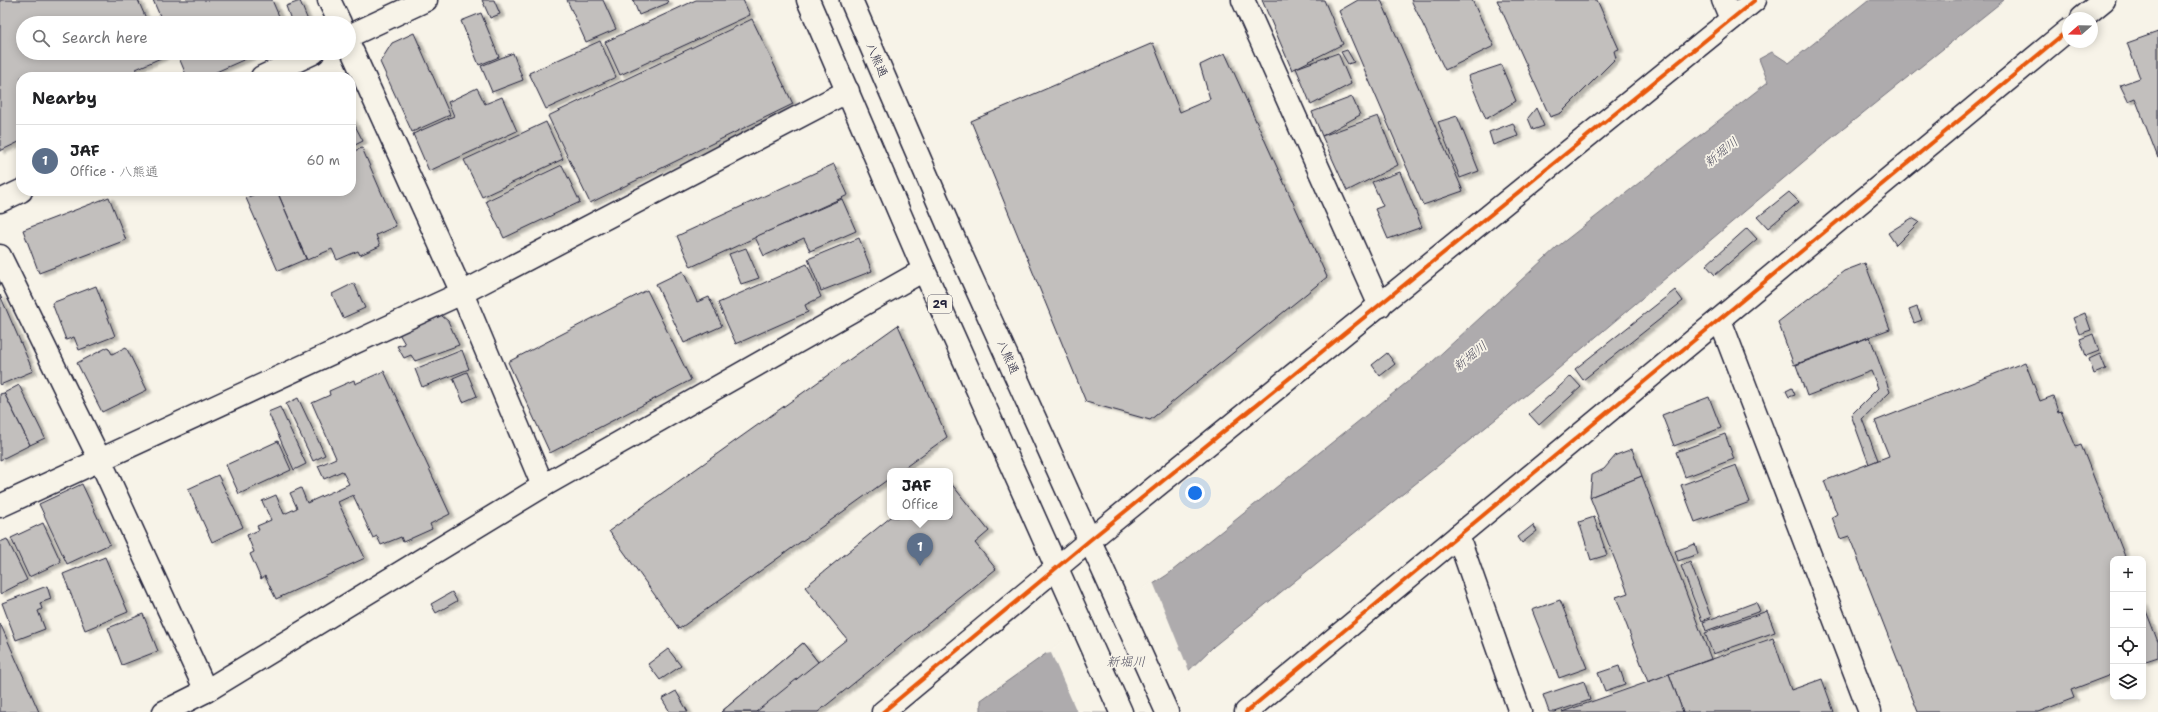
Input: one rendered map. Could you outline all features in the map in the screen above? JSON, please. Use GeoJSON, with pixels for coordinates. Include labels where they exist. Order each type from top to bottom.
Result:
{"type":"FeatureCollection","features":[{"type":"Feature","properties":{"kind":"street"},"geometry":{"type":"LineString","coordinates":[[329,0],[337,16]]}},
{"type":"Feature","properties":{"kind":"street"},"geometry":{"type":"LineString","coordinates":[[356,33],[426,0]]}},
{"type":"Feature","properties":{"kind":"street","name":"29"},"geometry":{"type":"LineString","coordinates":[[808,0],[924,270],[1058,567],[1121,712]]}},
{"type":"Feature","properties":{"kind":"street","name":"八熊通"},"geometry":{"type":"LineString","coordinates":[[851,0],[959,250],[1109,580],[1167,712]]}},
{"type":"Feature","properties":{"kind":"street"},"geometry":{"type":"LineString","coordinates":[[1243,0],[1380,306]]}},
{"type":"Feature","properties":{"kind":"street"},"geometry":{"type":"LineString","coordinates":[[883,712],[1090,540],[1380,306],[1727,10],[1755,0]]}},
{"type":"Feature","properties":{"kind":"street"},"geometry":{"type":"LineString","coordinates":[[2089,12],[2104,0]]}},
{"type":"Feature","properties":{"kind":"street"},"geometry":{"type":"LineString","coordinates":[[1246,712],[2062,35]]}},
{"type":"Feature","properties":{"kind":"street"},"geometry":{"type":"LineString","coordinates":[[356,59],[462,293],[543,486]]}},
{"type":"Feature","properties":{"kind":"street"},"geometry":{"type":"LineString","coordinates":[[273,72],[298,60]]}},
{"type":"Feature","properties":{"kind":"street"},"geometry":{"type":"LineString","coordinates":[[0,506],[462,293],[848,91]]}},
{"type":"Feature","properties":{"kind":"street"},"geometry":{"type":"LineString","coordinates":[[0,201],[16,193]]}},
{"type":"Feature","properties":{"kind":"street"},"geometry":{"type":"LineString","coordinates":[[0,256],[100,460],[206,690]]}},
{"type":"Feature","properties":{"kind":"street"},"geometry":{"type":"LineString","coordinates":[[164,712],[206,690],[543,486],[924,270]]}},
{"type":"Feature","properties":{"kind":"street"},"geometry":{"type":"LineString","coordinates":[[1720,320],[1870,712]]}},
{"type":"Feature","properties":{"kind":"street"},"geometry":{"type":"LineString","coordinates":[[1458,536],[1520,712]]}},
{"type":"Feature","properties":{"kind":"water","name":"新堀川"},"geometry":{"type":"Polygon","coordinates":[[[1868,0],[2004,0],[1828,141],[1558,369],[1214,646],[1146,712],[981,712],[981,700],[1047,653],[1167,575],[1431,363],[1557,247],[1768,82],[1759,59],[1772,52],[1789,63],[1868,0]]]}},
{"type":"Feature","properties":{"kind":"pier"},"geometry":{"type":"Polygon","coordinates":[[[1153,582],[1190,673],[1149,712],[1077,712],[1051,653],[1046,654],[1046,652],[1153,582]]]}},
{"type":"Feature","properties":{"kind":"building"},"geometry":{"type":"Polygon","coordinates":[[[0,0],[138,0],[145,16],[16,16],[16,60],[156,60],[136,69],[137,72],[16,72],[16,143],[0,151],[0,0]]]}},
{"type":"Feature","properties":{"kind":"building"},"geometry":{"type":"Polygon","coordinates":[[[153,0],[272,0],[279,16],[160,16],[153,0]]]}},
{"type":"Feature","properties":{"kind":"building"},"geometry":{"type":"Polygon","coordinates":[[[482,0],[494,0],[500,14],[490,18],[482,0]]]}},
{"type":"Feature","properties":{"kind":"building"},"geometry":{"type":"Polygon","coordinates":[[[567,0],[603,0],[616,29],[586,42],[567,0]]]}},
{"type":"Feature","properties":{"kind":"building"},"geometry":{"type":"Polygon","coordinates":[[[633,0],[667,0],[668,3],[639,15],[633,0]]]}},
{"type":"Feature","properties":{"kind":"building"},"geometry":{"type":"Polygon","coordinates":[[[696,0],[743,0],[750,15],[620,75],[605,42],[696,0]]]}},
{"type":"Feature","properties":{"kind":"building"},"geometry":{"type":"Polygon","coordinates":[[[1262,0],[1324,0],[1343,44],[1292,70],[1262,0]]]}},
{"type":"Feature","properties":{"kind":"building"},"geometry":{"type":"Polygon","coordinates":[[[1358,0],[1381,0],[1463,191],[1423,205],[1339,11],[1358,0]]]}},
{"type":"Feature","properties":{"kind":"building"},"geometry":{"type":"Polygon","coordinates":[[[1411,0],[1472,0],[1494,46],[1445,70],[1411,0]]]}},
{"type":"Feature","properties":{"kind":"building"},"geometry":{"type":"Polygon","coordinates":[[[1497,0],[1597,0],[1619,49],[1614,51],[1616,58],[1561,113],[1550,117],[1497,0]]]}},
{"type":"Feature","properties":{"kind":"building"},"geometry":{"type":"Polygon","coordinates":[[[300,1],[306,16],[290,16],[286,6],[300,1]]]}},
{"type":"Feature","properties":{"kind":"building"},"geometry":{"type":"Polygon","coordinates":[[[481,13],[499,57],[479,65],[461,21],[481,13]]]}},
{"type":"Feature","properties":{"kind":"building"},"geometry":{"type":"Polygon","coordinates":[[[752,19],[793,104],[590,203],[548,116],[752,19]]]}},
{"type":"Feature","properties":{"kind":"building"},"geometry":{"type":"Polygon","coordinates":[[[2158,32],[2158,158],[2135,98],[2128,101],[2120,85],[2140,78],[2127,43],[2158,32]]]}},
{"type":"Feature","properties":{"kind":"building"},"geometry":{"type":"Polygon","coordinates":[[[414,33],[450,115],[412,132],[380,62],[392,43],[414,33]]]}},
{"type":"Feature","properties":{"kind":"building"},"geometry":{"type":"Polygon","coordinates":[[[600,41],[616,77],[546,109],[529,73],[600,41]]]}},
{"type":"Feature","properties":{"kind":"building"},"geometry":{"type":"Polygon","coordinates":[[[1153,43],[1180,112],[1210,99],[1200,65],[1225,53],[1327,277],[1150,420],[1086,402],[971,121],[1153,43]]]}},
{"type":"Feature","properties":{"kind":"building"},"geometry":{"type":"Polygon","coordinates":[[[1347,50],[1354,62],[1348,64],[1341,52],[1347,50]]]}},
{"type":"Feature","properties":{"kind":"building"},"geometry":{"type":"Polygon","coordinates":[[[513,53],[523,80],[492,92],[481,66],[513,53]]]}},
{"type":"Feature","properties":{"kind":"building"},"geometry":{"type":"Polygon","coordinates":[[[1338,53],[1351,84],[1311,105],[1296,68],[1338,53]]]}},
{"type":"Feature","properties":{"kind":"building"},"geometry":{"type":"Polygon","coordinates":[[[180,60],[243,60],[216,72],[185,72],[180,60]]]}},
{"type":"Feature","properties":{"kind":"building"},"geometry":{"type":"Polygon","coordinates":[[[1501,65],[1516,101],[1486,119],[1468,76],[1501,65]]]}},
{"type":"Feature","properties":{"kind":"building"},"geometry":{"type":"Polygon","coordinates":[[[477,88],[485,104],[502,97],[517,131],[429,171],[413,134],[454,116],[448,102],[477,88]]]}},
{"type":"Feature","properties":{"kind":"building"},"geometry":{"type":"Polygon","coordinates":[[[1352,97],[1360,115],[1322,136],[1312,112],[1352,97]]]}},
{"type":"Feature","properties":{"kind":"building"},"geometry":{"type":"Polygon","coordinates":[[[1536,108],[1544,126],[1533,130],[1528,118],[1536,108]]]}},
{"type":"Feature","properties":{"kind":"building"},"geometry":{"type":"Polygon","coordinates":[[[1378,116],[1398,165],[1347,191],[1322,136],[1378,116]]]}},
{"type":"Feature","properties":{"kind":"building"},"geometry":{"type":"Polygon","coordinates":[[[1457,116],[1479,171],[1460,178],[1438,122],[1457,116]]]}},
{"type":"Feature","properties":{"kind":"building"},"geometry":{"type":"Polygon","coordinates":[[[546,122],[563,159],[482,197],[464,160],[546,122]]]}},
{"type":"Feature","properties":{"kind":"building"},"geometry":{"type":"Polygon","coordinates":[[[1513,123],[1518,136],[1493,145],[1489,132],[1513,123]]]}},
{"type":"Feature","properties":{"kind":"building"},"geometry":{"type":"Polygon","coordinates":[[[356,128],[363,141],[356,144],[356,128]]]}},
{"type":"Feature","properties":{"kind":"building"},"geometry":{"type":"Polygon","coordinates":[[[362,148],[396,226],[376,235],[380,246],[360,255],[358,251],[337,260],[332,249],[307,260],[279,196],[356,196],[356,150],[362,148]]]}},
{"type":"Feature","properties":{"kind":"building"},"geometry":{"type":"Polygon","coordinates":[[[834,164],[848,195],[691,267],[677,236],[834,164]]]}},
{"type":"Feature","properties":{"kind":"building"},"geometry":{"type":"Polygon","coordinates":[[[562,165],[580,202],[504,238],[486,201],[562,165]]]}},
{"type":"Feature","properties":{"kind":"building"},"geometry":{"type":"Polygon","coordinates":[[[1400,172],[1422,227],[1388,239],[1375,209],[1383,206],[1372,182],[1400,172]]]}},
{"type":"Feature","properties":{"kind":"building"},"geometry":{"type":"Polygon","coordinates":[[[1789,192],[1799,202],[1768,228],[1758,217],[1789,192]]]}},
{"type":"Feature","properties":{"kind":"building"},"geometry":{"type":"Polygon","coordinates":[[[251,196],[279,196],[306,259],[278,271],[246,198],[251,196]]]}},
{"type":"Feature","properties":{"kind":"building"},"geometry":{"type":"Polygon","coordinates":[[[109,197],[126,240],[39,273],[23,230],[109,197]]]}},
{"type":"Feature","properties":{"kind":"building"},"geometry":{"type":"Polygon","coordinates":[[[842,199],[856,231],[810,251],[804,238],[764,256],[755,237],[842,199]]]}},
{"type":"Feature","properties":{"kind":"building"},"geometry":{"type":"Polygon","coordinates":[[[1912,218],[1919,222],[1896,245],[1888,233],[1912,218]]]}},
{"type":"Feature","properties":{"kind":"building"},"geometry":{"type":"Polygon","coordinates":[[[1747,228],[1757,239],[1715,275],[1706,265],[1747,228]]]}},
{"type":"Feature","properties":{"kind":"building"},"geometry":{"type":"Polygon","coordinates":[[[859,238],[872,271],[821,291],[808,259],[859,238]]]}},
{"type":"Feature","properties":{"kind":"building"},"geometry":{"type":"Polygon","coordinates":[[[746,248],[759,278],[741,284],[729,254],[746,248]]]}},
{"type":"Feature","properties":{"kind":"building"},"geometry":{"type":"Polygon","coordinates":[[[1865,263],[1890,329],[1794,365],[1778,322],[1844,271],[1865,263]]]}},
{"type":"Feature","properties":{"kind":"building"},"geometry":{"type":"Polygon","coordinates":[[[807,264],[821,297],[805,305],[808,312],[736,344],[718,303],[807,264]]]}},
{"type":"Feature","properties":{"kind":"building"},"geometry":{"type":"Polygon","coordinates":[[[683,271],[697,302],[709,297],[722,326],[684,343],[656,284],[683,271]]]}},
{"type":"Feature","properties":{"kind":"building"},"geometry":{"type":"Polygon","coordinates":[[[354,283],[365,308],[343,318],[332,294],[354,283]]]}},
{"type":"Feature","properties":{"kind":"building"},"geometry":{"type":"Polygon","coordinates":[[[96,286],[115,336],[79,350],[74,337],[66,340],[52,303],[96,286]]]}},
{"type":"Feature","properties":{"kind":"building"},"geometry":{"type":"Polygon","coordinates":[[[647,290],[691,380],[550,453],[508,362],[647,290]]]}},
{"type":"Feature","properties":{"kind":"building"},"geometry":{"type":"Polygon","coordinates":[[[1675,290],[1683,301],[1583,380],[1575,369],[1675,290]]]}},
{"type":"Feature","properties":{"kind":"building"},"geometry":{"type":"Polygon","coordinates":[[[0,295],[33,371],[0,385],[0,295]]]}},
{"type":"Feature","properties":{"kind":"building"},"geometry":{"type":"Polygon","coordinates":[[[1917,307],[1922,320],[1914,323],[1909,310],[1917,307]]]}},
{"type":"Feature","properties":{"kind":"building"},"geometry":{"type":"Polygon","coordinates":[[[436,311],[448,321],[459,345],[415,361],[411,355],[404,358],[397,346],[405,344],[398,332],[436,311]]]}},
{"type":"Feature","properties":{"kind":"building"},"geometry":{"type":"Polygon","coordinates":[[[2085,313],[2091,330],[2079,334],[2073,318],[2085,313]]]}},
{"type":"Feature","properties":{"kind":"building"},"geometry":{"type":"Polygon","coordinates":[[[898,325],[947,437],[904,468],[887,468],[887,480],[679,629],[609,531],[898,325]]]}},
{"type":"Feature","properties":{"kind":"building"},"geometry":{"type":"Polygon","coordinates":[[[2093,334],[2099,351],[2086,356],[2080,339],[2093,334]]]}},
{"type":"Feature","properties":{"kind":"building"},"geometry":{"type":"Polygon","coordinates":[[[1870,337],[1890,392],[1862,419],[1878,460],[1869,464],[1851,415],[1878,388],[1871,371],[1807,396],[1796,365],[1870,337]]]}},
{"type":"Feature","properties":{"kind":"building"},"geometry":{"type":"Polygon","coordinates":[[[108,347],[112,354],[126,347],[147,390],[102,412],[77,363],[108,347]]]}},
{"type":"Feature","properties":{"kind":"building"},"geometry":{"type":"Polygon","coordinates":[[[462,350],[469,369],[422,387],[415,369],[462,350]]]}},
{"type":"Feature","properties":{"kind":"building"},"geometry":{"type":"Polygon","coordinates":[[[1387,353],[1395,364],[1380,376],[1372,365],[1387,353]]]}},
{"type":"Feature","properties":{"kind":"building"},"geometry":{"type":"Polygon","coordinates":[[[2100,354],[2106,369],[2094,374],[2089,359],[2100,354]]]}},
{"type":"Feature","properties":{"kind":"building"},"geometry":{"type":"Polygon","coordinates":[[[2025,362],[2040,401],[2053,396],[2058,412],[2061,411],[2076,447],[2081,445],[2125,556],[2110,556],[2110,675],[2071,690],[2074,698],[2038,712],[1918,712],[1849,536],[1840,539],[1832,517],[1837,514],[1824,481],[1889,456],[1875,421],[2025,362]]]}},
{"type":"Feature","properties":{"kind":"building"},"geometry":{"type":"Polygon","coordinates":[[[384,371],[450,514],[430,524],[432,529],[403,542],[401,537],[381,545],[377,536],[373,538],[353,495],[338,502],[365,558],[276,599],[265,576],[261,579],[250,554],[254,552],[247,535],[259,530],[257,526],[271,520],[262,501],[276,495],[284,514],[297,508],[290,493],[301,488],[307,503],[349,484],[342,471],[324,479],[318,466],[336,458],[312,403],[330,395],[329,391],[354,380],[355,384],[384,371]]]}},
{"type":"Feature","properties":{"kind":"building"},"geometry":{"type":"Polygon","coordinates":[[[467,372],[477,396],[463,402],[453,378],[467,372]]]}},
{"type":"Feature","properties":{"kind":"building"},"geometry":{"type":"Polygon","coordinates":[[[1571,376],[1581,387],[1539,425],[1529,414],[1571,376]]]}},
{"type":"Feature","properties":{"kind":"building"},"geometry":{"type":"Polygon","coordinates":[[[19,385],[45,438],[30,445],[4,393],[19,385]]]}},
{"type":"Feature","properties":{"kind":"building"},"geometry":{"type":"Polygon","coordinates":[[[1792,388],[1795,395],[1789,397],[1786,391],[1792,388]]]}},
{"type":"Feature","properties":{"kind":"building"},"geometry":{"type":"Polygon","coordinates":[[[4,393],[30,445],[0,460],[0,394],[4,393]]]}},
{"type":"Feature","properties":{"kind":"building"},"geometry":{"type":"Polygon","coordinates":[[[1709,397],[1721,428],[1674,446],[1662,415],[1709,397]]]}},
{"type":"Feature","properties":{"kind":"building"},"geometry":{"type":"Polygon","coordinates":[[[298,398],[325,455],[313,461],[286,404],[298,398]]]}},
{"type":"Feature","properties":{"kind":"building"},"geometry":{"type":"Polygon","coordinates":[[[280,407],[306,464],[294,470],[268,412],[280,407]]]}},
{"type":"Feature","properties":{"kind":"building"},"geometry":{"type":"Polygon","coordinates":[[[1725,434],[1734,459],[1685,477],[1676,452],[1725,434]]]}},
{"type":"Feature","properties":{"kind":"building"},"geometry":{"type":"Polygon","coordinates":[[[278,441],[291,470],[239,494],[226,465],[278,441]]]}},
{"type":"Feature","properties":{"kind":"building"},"geometry":{"type":"Polygon","coordinates":[[[1632,449],[1642,476],[1590,497],[1592,475],[1604,469],[1616,455],[1632,449]]]}},
{"type":"Feature","properties":{"kind":"building"},"geometry":{"type":"Polygon","coordinates":[[[1736,465],[1750,502],[1695,522],[1681,485],[1736,465]]]}},
{"type":"Feature","properties":{"kind":"building"},"geometry":{"type":"Polygon","coordinates":[[[218,475],[243,527],[212,542],[188,489],[218,475]]]}},
{"type":"Feature","properties":{"kind":"building"},"geometry":{"type":"Polygon","coordinates":[[[1642,476],[1711,659],[1648,682],[1616,597],[1628,593],[1590,497],[1642,476]]]}},
{"type":"Feature","properties":{"kind":"building"},"geometry":{"type":"Polygon","coordinates":[[[82,484],[110,544],[67,564],[39,504],[82,484]]]}},
{"type":"Feature","properties":{"kind":"building"},"geometry":{"type":"Polygon","coordinates":[[[953,486],[989,531],[975,543],[996,569],[818,712],[721,712],[803,643],[818,662],[847,639],[805,587],[887,520],[953,520],[953,486]]]}},
{"type":"Feature","properties":{"kind":"building"},"geometry":{"type":"Polygon","coordinates":[[[1594,517],[1607,555],[1591,560],[1579,522],[1594,517]]]}},
{"type":"Feature","properties":{"kind":"building"},"geometry":{"type":"Polygon","coordinates":[[[43,523],[61,562],[29,577],[11,538],[43,523]]]}},
{"type":"Feature","properties":{"kind":"building"},"geometry":{"type":"Polygon","coordinates":[[[1533,525],[1537,531],[1522,543],[1518,537],[1533,525]]]}},
{"type":"Feature","properties":{"kind":"building"},"geometry":{"type":"Polygon","coordinates":[[[7,539],[27,580],[0,594],[0,542],[7,539]]]}},
{"type":"Feature","properties":{"kind":"building"},"geometry":{"type":"Polygon","coordinates":[[[1695,544],[1698,554],[1678,561],[1675,551],[1695,544]]]}},
{"type":"Feature","properties":{"kind":"building"},"geometry":{"type":"Polygon","coordinates":[[[105,557],[128,612],[85,630],[63,574],[105,557]]]}},
{"type":"Feature","properties":{"kind":"building"},"geometry":{"type":"Polygon","coordinates":[[[1690,562],[1711,617],[1702,621],[1681,566],[1690,562]]]}},
{"type":"Feature","properties":{"kind":"building"},"geometry":{"type":"Polygon","coordinates":[[[47,586],[51,599],[40,603],[42,609],[38,611],[45,629],[16,640],[2,603],[47,586]]]}},
{"type":"Feature","properties":{"kind":"building"},"geometry":{"type":"Polygon","coordinates":[[[452,592],[457,601],[436,613],[431,604],[452,592]]]}},
{"type":"Feature","properties":{"kind":"building"},"geometry":{"type":"Polygon","coordinates":[[[1560,600],[1587,668],[1559,678],[1532,610],[1560,600]]]}},
{"type":"Feature","properties":{"kind":"building"},"geometry":{"type":"Polygon","coordinates":[[[1756,602],[1760,611],[1706,631],[1703,622],[1756,602]]]}},
{"type":"Feature","properties":{"kind":"building"},"geometry":{"type":"Polygon","coordinates":[[[1767,611],[1775,632],[1713,654],[1705,633],[1767,611]]]}},
{"type":"Feature","properties":{"kind":"building"},"geometry":{"type":"Polygon","coordinates":[[[2146,611],[2158,642],[2158,657],[2146,661],[2146,611]]]}},
{"type":"Feature","properties":{"kind":"building"},"geometry":{"type":"Polygon","coordinates":[[[143,614],[158,651],[122,665],[108,628],[143,614]]]}},
{"type":"Feature","properties":{"kind":"building"},"geometry":{"type":"Polygon","coordinates":[[[0,623],[39,712],[0,712],[0,623]]]}},
{"type":"Feature","properties":{"kind":"building"},"geometry":{"type":"Polygon","coordinates":[[[1773,638],[1791,690],[1822,679],[1834,712],[1683,712],[1669,674],[1773,638]]]}},
{"type":"Feature","properties":{"kind":"building"},"geometry":{"type":"Polygon","coordinates":[[[803,643],[818,662],[756,712],[721,712],[803,643]]]}},
{"type":"Feature","properties":{"kind":"building"},"geometry":{"type":"Polygon","coordinates":[[[668,649],[681,666],[660,680],[648,664],[668,649]]]}},
{"type":"Feature","properties":{"kind":"building"},"geometry":{"type":"Polygon","coordinates":[[[1619,666],[1625,684],[1605,691],[1598,673],[1619,666]]]}},
{"type":"Feature","properties":{"kind":"building"},"geometry":{"type":"Polygon","coordinates":[[[1669,674],[1683,712],[1562,712],[1648,682],[1669,674]]]}},
{"type":"Feature","properties":{"kind":"building"},"geometry":{"type":"Polygon","coordinates":[[[1584,681],[1590,700],[1555,712],[1549,712],[1543,695],[1584,681]]]}},
{"type":"Feature","properties":{"kind":"building"},"geometry":{"type":"Polygon","coordinates":[[[676,691],[688,712],[670,712],[662,699],[676,691]]]}},
{"type":"Feature","properties":{"kind":"cycle path"},"geometry":{"type":"LineString","coordinates":[[883,712],[1090,540],[1755,0]]}},
{"type":"Feature","properties":{"kind":"cycle path"},"geometry":{"type":"LineString","coordinates":[[1246,712],[2062,35]]}},
{"type":"Feature","properties":{"kind":"place","name":"JAF"},"geometry":{"type":"Point","coordinates":[920,566]}}]}
